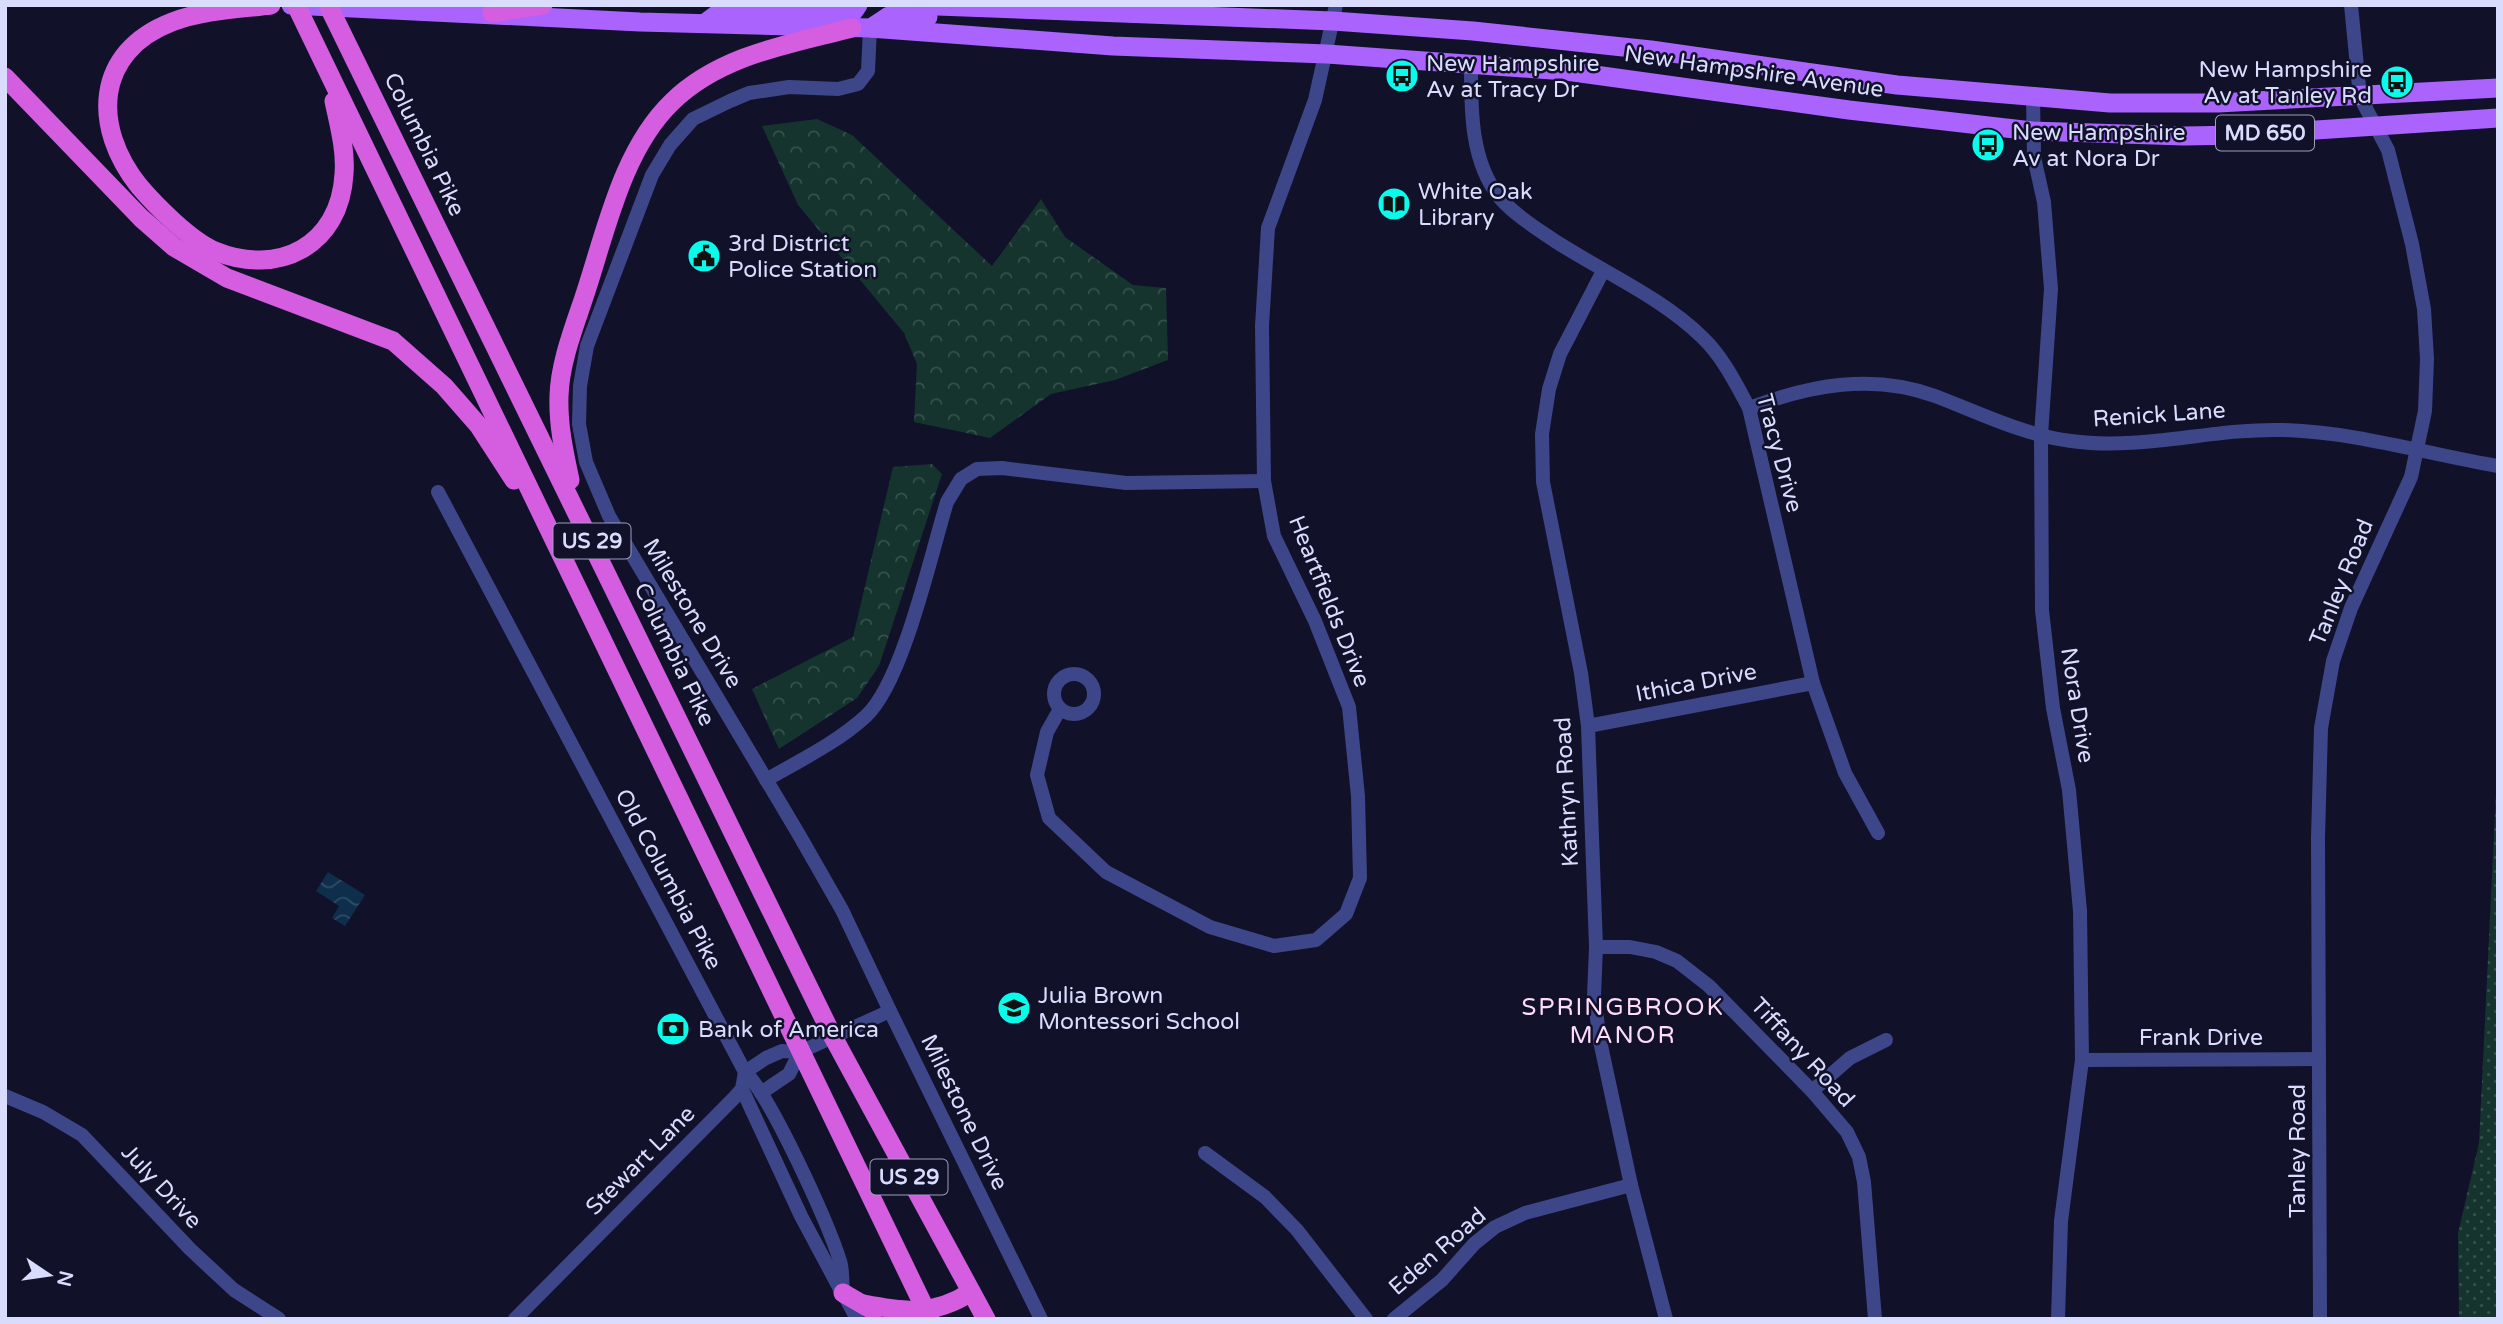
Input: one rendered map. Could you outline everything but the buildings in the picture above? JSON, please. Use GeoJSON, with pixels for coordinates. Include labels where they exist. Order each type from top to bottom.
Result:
{"type":"FeatureCollection","features":[{"type":"Feature","properties":{"kind":"highway"},"geometry":{"type":"LineString","coordinates":[[271,5],[213,12],[170,23],[152,32],[125,57],[108,92],[109,133],[116,152],[146,194],[179,225],[213,250],[250,262],[282,259],[307,245],[323,232],[331,220],[339,203],[344,173],[342,136],[327,69]]}},
{"type":"Feature","properties":{"kind":"highway","name":"US 29"},"geometry":{"type":"LineString","coordinates":[[293,5],[327,69],[928,1315]]}},
{"type":"Feature","properties":{"kind":"highway","name":"Columbia Pike"},"geometry":{"type":"LineString","coordinates":[[328,5],[575,505],[832,1035],[986,1319]]}},
{"type":"Feature","properties":{"kind":"highway"},"geometry":{"type":"LineString","coordinates":[[492,13],[543,5]]}},
{"type":"Feature","properties":{"kind":"highway"},"geometry":{"type":"LineString","coordinates":[[575,505],[560,432],[559,394],[568,345],[627,171],[654,121],[673,100],[718,68],[791,43],[861,28]]}},
{"type":"Feature","properties":{"kind":"highway"},"geometry":{"type":"LineString","coordinates":[[5,77],[141,218],[174,247],[227,278],[393,341],[444,386],[479,426],[555,541]]}},
{"type":"Feature","properties":{"kind":"highway"},"geometry":{"type":"LineString","coordinates":[[861,1311],[928,1315],[971,1292]]}},
{"type":"Feature","properties":{"kind":"highway"},"geometry":{"type":"LineString","coordinates":[[843,1293],[861,1311],[887,1319]]}},
{"type":"Feature","properties":{"kind":"main road","name":"New Hampshire Avenue"},"geometry":{"type":"LineString","coordinates":[[293,5],[861,28],[1113,46],[1327,54],[1471,64],[1566,71],[1667,83],[1849,110],[2032,131],[2184,136],[2498,118]]}},
{"type":"Feature","properties":{"kind":"main road"},"geometry":{"type":"LineString","coordinates":[[705,23],[725,8],[851,15],[858,5]]}},
{"type":"Feature","properties":{"kind":"main road","name":"New Hampshire Avenue"},"geometry":{"type":"LineString","coordinates":[[911,5],[950,8],[1335,13],[1670,52],[1897,85],[2033,97],[2166,104],[2360,97],[2498,88]]}},
{"type":"Feature","properties":{"kind":"main road"},"geometry":{"type":"LineString","coordinates":[[861,28],[889,16],[940,17],[950,8]]}},
{"type":"Feature","properties":{"kind":"main road"},"geometry":{"type":"LineString","coordinates":[[1667,83],[1670,52]]}},
{"type":"Feature","properties":{"kind":"street","name":"Tanley Road"},"geometry":{"type":"LineString","coordinates":[[2320,1319],[2318,838],[2321,728],[2333,661],[2351,608],[2411,477],[2425,411],[2427,359],[2424,309],[2412,244],[2395,177],[2388,150],[2360,97],[2351,5]]}},
{"type":"Feature","properties":{"kind":"street","name":"Heartfields Drive"},"geometry":{"type":"LineString","coordinates":[[1060,709],[1047,732],[1037,775],[1049,818],[1107,872],[1210,927],[1274,946],[1316,940],[1346,914],[1360,878],[1358,796],[1349,707],[1315,621],[1274,536],[1264,481],[1262,326],[1268,228],[1315,100],[1335,13]]}},
{"type":"Feature","properties":{"kind":"street","name":"Milestone Drive"},"geometry":{"type":"LineString","coordinates":[[861,28],[868,71],[858,84],[838,89],[789,87],[749,93],[693,119],[670,145],[652,175],[587,346],[580,387],[579,424],[586,462],[609,516],[842,910],[1041,1319]]}},
{"type":"Feature","properties":{"kind":"street","name":"Tracy Drive"},"geometry":{"type":"LineString","coordinates":[[1471,64],[1472,127],[1481,160],[1499,197],[1531,225],[1673,313],[1704,338],[1727,368],[1749,408],[1813,683],[1845,774],[1878,834]]}},
{"type":"Feature","properties":{"kind":"street","name":"Nora Drive"},"geometry":{"type":"LineString","coordinates":[[2033,97],[2034,157],[2044,202],[2051,289],[2041,435],[2042,610],[2053,708],[2069,790],[2080,911],[2082,1060],[2061,1221],[2058,1319]]}},
{"type":"Feature","properties":{"kind":"street","name":"Kathryn Road"},"geometry":{"type":"LineString","coordinates":[[1603,271],[1559,354],[1549,389],[1542,435],[1543,482],[1577,649],[1588,726],[1596,947],[1594,996],[1600,1041],[1632,1185],[1667,1319]]}},
{"type":"Feature","properties":{"kind":"street","name":"Renick Lane"},"geometry":{"type":"LineString","coordinates":[[1749,408],[1779,397],[1817,389],[1875,382],[1934,396],[2012,427],[2071,441],[2139,443],[2284,430],[2498,466]]}},
{"type":"Feature","properties":{"kind":"street"},"geometry":{"type":"LineString","coordinates":[[766,780],[866,717],[883,697],[897,669],[947,502],[961,479],[977,468],[1002,468],[1126,483],[1264,481]]}},
{"type":"Feature","properties":{"kind":"street","name":"Old Columbia Pike"},"geometry":{"type":"LineString","coordinates":[[438,492],[745,1072],[761,1093],[788,1145],[840,1262],[843,1293]]}},
{"type":"Feature","properties":{"kind":"street","name":"Ithica Drive"},"geometry":{"type":"LineString","coordinates":[[1588,726],[1813,683]]}},
{"type":"Feature","properties":{"kind":"street","name":"Tiffany Road"},"geometry":{"type":"LineString","coordinates":[[1596,947],[1630,947],[1676,961],[1709,986],[1812,1091],[1847,1132],[1859,1157],[1875,1319]]}},
{"type":"Feature","properties":{"kind":"street"},"geometry":{"type":"LineString","coordinates":[[843,1293],[801,1216],[742,1089],[745,1072],[782,1051],[800,1052],[832,1035],[890,1011]]}},
{"type":"Feature","properties":{"kind":"street"},"geometry":{"type":"LineString","coordinates":[[1812,1091],[1850,1058],[1886,1040]]}},
{"type":"Feature","properties":{"kind":"street"},"geometry":{"type":"LineString","coordinates":[[761,1093],[789,1074],[800,1052]]}},
{"type":"Feature","properties":{"kind":"street","name":"Frank Drive"},"geometry":{"type":"LineString","coordinates":[[2082,1060],[2319,1059]]}},
{"type":"Feature","properties":{"kind":"street","name":"Stewart Lane"},"geometry":{"type":"LineString","coordinates":[[515,1319],[742,1089]]}},
{"type":"Feature","properties":{"kind":"street","name":"July Drive"},"geometry":{"type":"LineString","coordinates":[[5,1096],[43,1112],[82,1135],[225,1282],[279,1319]]}},
{"type":"Feature","properties":{"kind":"street"},"geometry":{"type":"LineString","coordinates":[[1205,1153],[1273,1205],[1297,1230],[1366,1319]]}},
{"type":"Feature","properties":{"kind":"street","name":"Eden Road"},"geometry":{"type":"LineString","coordinates":[[1394,1319],[1442,1280],[1474,1244],[1495,1227],[1525,1213],[1632,1185]]}},
{"type":"Feature","properties":{"kind":"green space"},"geometry":{"type":"Polygon","coordinates":[[[817,119],[852,135],[992,266],[1041,199],[1065,237],[1133,285],[1166,288],[1168,360],[1115,380],[1051,394],[990,438],[914,422],[917,364],[904,333],[798,205],[762,126],[817,119]]]}},
{"type":"Feature","properties":{"kind":"green space"},"geometry":{"type":"Polygon","coordinates":[[[932,464],[942,474],[879,666],[857,698],[779,749],[752,689],[853,637],[893,467],[932,464]]]}},
{"type":"Feature","properties":{"kind":"green space"},"geometry":{"type":"Polygon","coordinates":[[[2498,751],[2498,1319],[2459,1319],[2458,1233],[2479,1143],[2498,751]]]}},
{"type":"Feature","properties":{"kind":"water"},"geometry":{"type":"Polygon","coordinates":[[[328,872],[365,895],[345,926],[332,918],[339,906],[316,891],[328,872]]]}},
{"type":"Feature","properties":{"kind":"place","name":"New Hampshire Av at Tracy Dr"},"geometry":{"type":"Point","coordinates":[1402,76]}},
{"type":"Feature","properties":{"kind":"place","name":"New Hampshire Av at Tanley Rd"},"geometry":{"type":"Point","coordinates":[2397,82]}},
{"type":"Feature","properties":{"kind":"place","name":"New Hampshire Av at Nora Dr"},"geometry":{"type":"Point","coordinates":[1988,145]}},
{"type":"Feature","properties":{"kind":"place","name":"White Oak Library"},"geometry":{"type":"Point","coordinates":[1394,204]}},
{"type":"Feature","properties":{"kind":"place","name":"3rd District Police Station"},"geometry":{"type":"Point","coordinates":[704,256]}},
{"type":"Feature","properties":{"kind":"place","name":"Julia Brown Montessori School"},"geometry":{"type":"Point","coordinates":[1014,1008]}},
{"type":"Feature","properties":{"kind":"place","name":"Bank of America"},"geometry":{"type":"Point","coordinates":[673,1029]}},
{"type":"Feature","properties":{"kind":"district","name":"SPRINGBROOK MANOR"},"geometry":{"type":"Point","coordinates":[1623,1021]}}]}
